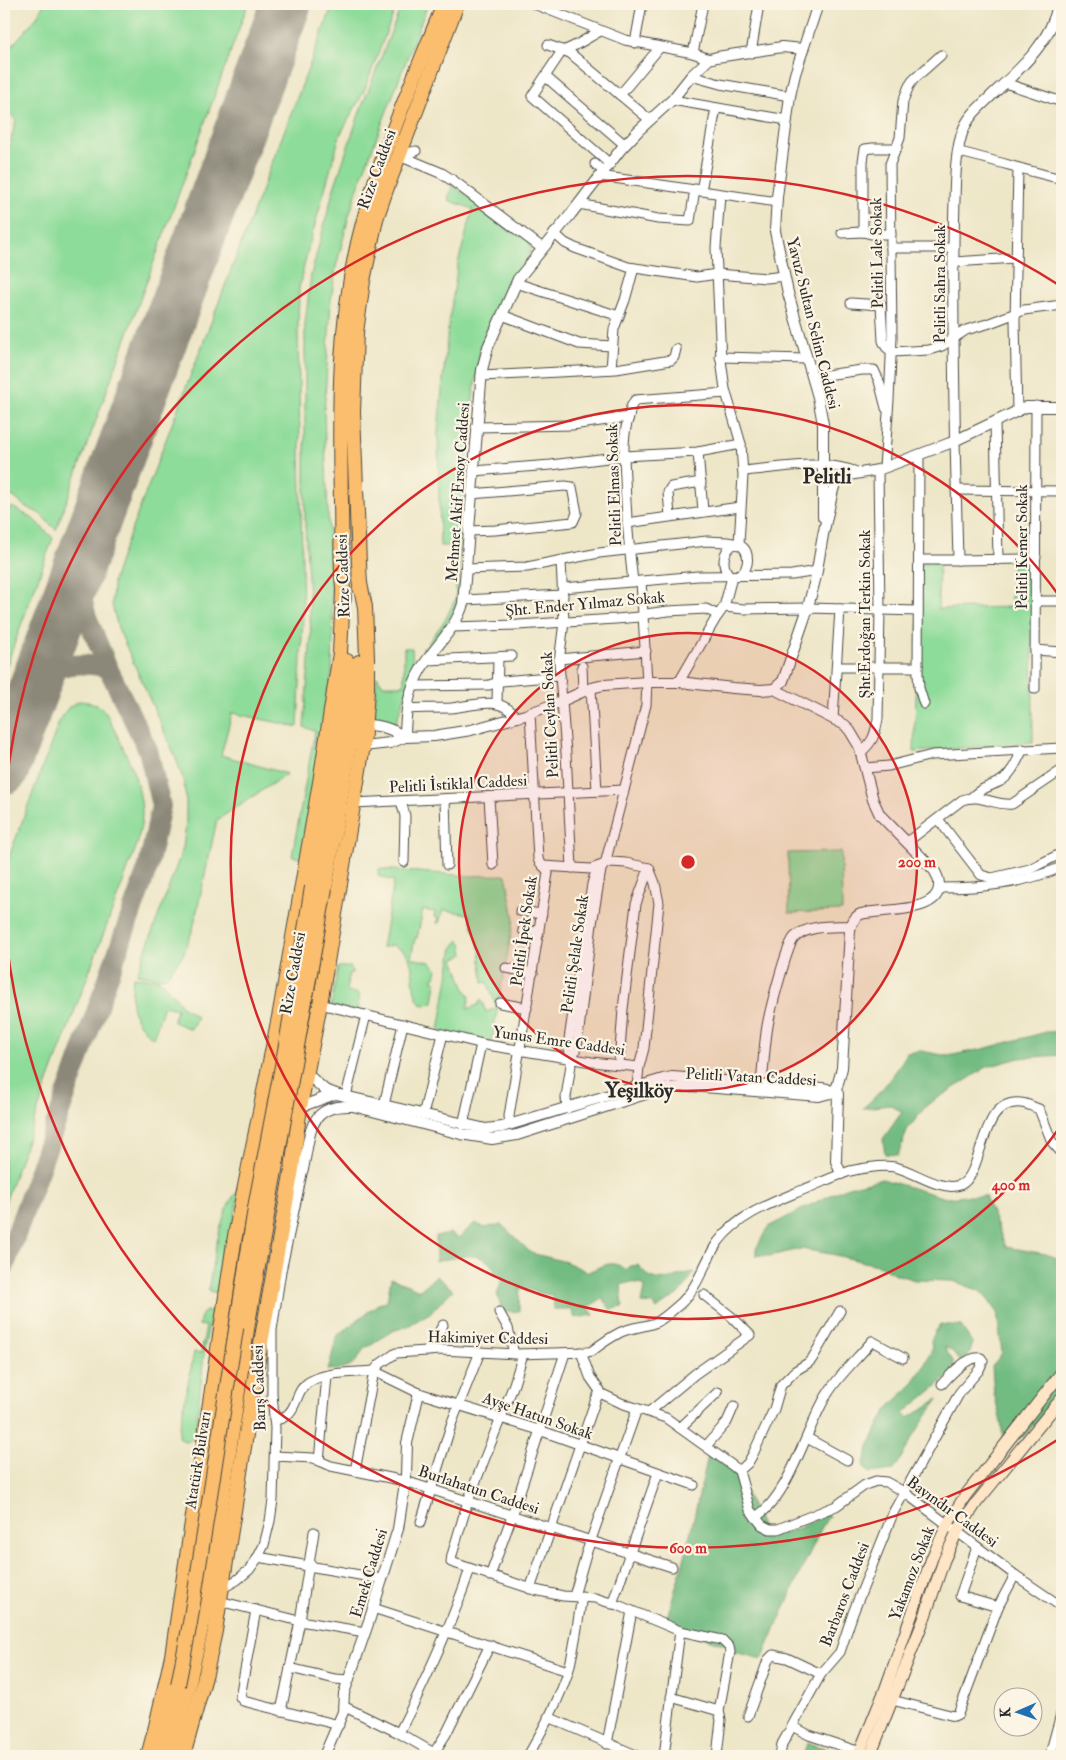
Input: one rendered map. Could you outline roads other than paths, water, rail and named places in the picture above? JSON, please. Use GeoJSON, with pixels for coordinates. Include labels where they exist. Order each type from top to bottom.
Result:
{"type":"FeatureCollection","features":[{"type":"Feature","properties":{"kind":"highway","name":"Rize Caddesi"},"geometry":{"type":"LineString","coordinates":[[273,1158],[319,888],[346,690],[348,656],[344,592],[339,425],[350,280],[363,222],[388,146],[444,4]]}},
{"type":"Feature","properties":{"kind":"highway","name":"Rize Caddesi"},"geometry":{"type":"LineString","coordinates":[[319,888],[353,724],[361,625],[353,412],[356,333],[363,281],[376,219],[398,156],[457,4]]}},
{"type":"Feature","properties":{"kind":"highway"},"geometry":{"type":"LineString","coordinates":[[183,1756],[210,1656],[257,1365],[296,1164],[297,1126],[300,1107],[320,1004],[363,746],[367,690],[365,607],[360,579]]}},
{"type":"Feature","properties":{"kind":"highway"},"geometry":{"type":"LineString","coordinates":[[148,1756],[175,1637],[223,1315],[248,1167],[280,1012],[323,764],[340,653],[344,592]]}},
{"type":"Feature","properties":{"kind":"highway"},"geometry":{"type":"LineString","coordinates":[[283,1115],[292,1120],[297,1126]]}},
{"type":"Feature","properties":{"kind":"highway","name":"Atatürk Bulvarı"},"geometry":{"type":"LineString","coordinates":[[158,1756],[183,1685],[206,1607],[273,1158]]}},
{"type":"Feature","properties":{"kind":"highway","name":"Atatürk Bulvarı"},"geometry":{"type":"LineString","coordinates":[[170,1756],[183,1685]]}},
{"type":"Feature","properties":{"kind":"main road","name":"Yakamoz Sokak"},"geometry":{"type":"LineString","coordinates":[[862,1755],[932,1558],[947,1525],[965,1496],[1062,1372]]}},
{"type":"Feature","properties":{"kind":"main road","name":"Yakamoz Sokak"},"geometry":{"type":"LineString","coordinates":[[862,1755],[892,1700],[924,1619],[944,1560],[957,1532],[976,1502],[1062,1398]]}},
{"type":"Feature","properties":{"kind":"street"},"geometry":{"type":"LineString","coordinates":[[634,43],[642,4]]}},
{"type":"Feature","properties":{"kind":"street"},"geometry":{"type":"LineString","coordinates":[[693,53],[703,4]]}},
{"type":"Feature","properties":{"kind":"street"},"geometry":{"type":"LineString","coordinates":[[751,53],[759,4]]}},
{"type":"Feature","properties":{"kind":"street","name":"Yavuz Sultan Selim Caddesi"},"geometry":{"type":"LineString","coordinates":[[816,4],[790,96],[775,231],[784,276],[818,397],[823,424],[823,535]]}},
{"type":"Feature","properties":{"kind":"street","name":"Pelitli Sahra Sokak"},"geometry":{"type":"LineString","coordinates":[[958,560],[954,248],[955,177],[959,152],[966,123],[978,108],[1005,83],[1045,39],[1054,24],[1058,4]]}},
{"type":"Feature","properties":{"kind":"street"},"geometry":{"type":"LineString","coordinates":[[538,5],[634,43],[693,53],[709,59],[782,47],[803,49]]}},
{"type":"Feature","properties":{"kind":"street"},"geometry":{"type":"LineString","coordinates":[[601,31],[586,38],[571,49],[562,51],[532,96],[605,171]]}},
{"type":"Feature","properties":{"kind":"street"},"geometry":{"type":"LineString","coordinates":[[548,45],[570,53],[650,120]]}},
{"type":"Feature","properties":{"kind":"street"},"geometry":{"type":"LineString","coordinates":[[620,95],[660,47]]}},
{"type":"Feature","properties":{"kind":"street","name":"Pelitli Lale Sokak"},"geometry":{"type":"LineString","coordinates":[[881,469],[888,415],[892,352],[890,164],[898,148],[903,101],[909,86],[913,80],[941,55]]}},
{"type":"Feature","properties":{"kind":"street","name":"Mehmet Akif Ersoy Caddesi"},"geometry":{"type":"LineString","coordinates":[[405,737],[407,709],[421,669],[453,627],[460,615],[464,600],[481,376],[484,358],[516,282],[625,145],[672,100],[691,76],[709,59]]}},
{"type":"Feature","properties":{"kind":"street"},"geometry":{"type":"LineString","coordinates":[[691,76],[720,84],[790,96]]}},
{"type":"Feature","properties":{"kind":"street"},"geometry":{"type":"LineString","coordinates":[[546,77],[625,145]]}},
{"type":"Feature","properties":{"kind":"street"},"geometry":{"type":"LineString","coordinates":[[1005,83],[1062,102]]}},
{"type":"Feature","properties":{"kind":"street"},"geometry":{"type":"LineString","coordinates":[[672,100],[787,120]]}},
{"type":"Feature","properties":{"kind":"street"},"geometry":{"type":"LineString","coordinates":[[579,204],[658,219],[690,221],[716,108]]}},
{"type":"Feature","properties":{"kind":"street"},"geometry":{"type":"LineString","coordinates":[[864,232],[862,160],[865,150],[873,148],[898,148]]}},
{"type":"Feature","properties":{"kind":"street"},"geometry":{"type":"LineString","coordinates":[[398,156],[416,151]]}},
{"type":"Feature","properties":{"kind":"street"},"geometry":{"type":"LineString","coordinates":[[959,152],[1062,178]]}},
{"type":"Feature","properties":{"kind":"street"},"geometry":{"type":"LineString","coordinates":[[398,156],[441,173],[476,197],[542,248]]}},
{"type":"Feature","properties":{"kind":"street"},"geometry":{"type":"LineString","coordinates":[[595,164],[605,171],[720,195],[777,202]]}},
{"type":"Feature","properties":{"kind":"street"},"geometry":{"type":"LineString","coordinates":[[1017,411],[1016,258],[1018,168]]}},
{"type":"Feature","properties":{"kind":"street"},"geometry":{"type":"LineString","coordinates":[[720,195],[716,227],[720,356],[726,393],[741,444],[742,471],[738,544]]}},
{"type":"Feature","properties":{"kind":"street"},"geometry":{"type":"LineString","coordinates":[[554,233],[564,243],[575,248],[634,268],[694,277],[717,274],[767,278],[784,276]]}},
{"type":"Feature","properties":{"kind":"street"},"geometry":{"type":"LineString","coordinates":[[842,233],[891,234]]}},
{"type":"Feature","properties":{"kind":"street"},"geometry":{"type":"LineString","coordinates":[[891,248],[954,248]]}},
{"type":"Feature","properties":{"kind":"street"},"geometry":{"type":"LineString","coordinates":[[954,262],[1016,258]]}},
{"type":"Feature","properties":{"kind":"street"},"geometry":{"type":"LineString","coordinates":[[611,369],[614,329],[634,268]]}},
{"type":"Feature","properties":{"kind":"street"},"geometry":{"type":"LineString","coordinates":[[516,282],[619,316]]}},
{"type":"Feature","properties":{"kind":"street"},"geometry":{"type":"LineString","coordinates":[[851,303],[881,304],[883,341],[892,352],[929,350],[942,346],[966,330],[1024,310],[1062,305]]}},
{"type":"Feature","properties":{"kind":"street"},"geometry":{"type":"LineString","coordinates":[[502,315],[579,344],[612,346]]}},
{"type":"Feature","properties":{"kind":"street"},"geometry":{"type":"LineString","coordinates":[[481,376],[636,367],[671,360],[676,349]]}},
{"type":"Feature","properties":{"kind":"street"},"geometry":{"type":"LineString","coordinates":[[720,356],[807,359]]}},
{"type":"Feature","properties":{"kind":"street"},"geometry":{"type":"LineString","coordinates":[[812,378],[862,370],[874,370],[880,381],[888,415]]}},
{"type":"Feature","properties":{"kind":"street"},"geometry":{"type":"LineString","coordinates":[[629,417],[631,406],[635,400],[726,393]]}},
{"type":"Feature","properties":{"kind":"street"},"geometry":{"type":"LineString","coordinates":[[774,689],[783,680],[808,608],[835,484],[843,476],[881,469],[919,455],[955,441],[1017,411],[1036,406],[1062,407]]}},
{"type":"Feature","properties":{"kind":"street","name":"Pelitli Kemer Sokak"},"geometry":{"type":"LineString","coordinates":[[1035,689],[1036,406]]}},
{"type":"Feature","properties":{"kind":"street","name":"Pelitli Elmas Sokak"},"geometry":{"type":"LineString","coordinates":[[476,426],[572,424],[629,417],[624,433],[627,523],[630,550],[644,615]]}},
{"type":"Feature","properties":{"kind":"street"},"geometry":{"type":"LineString","coordinates":[[995,422],[998,560]]}},
{"type":"Feature","properties":{"kind":"street"},"geometry":{"type":"LineString","coordinates":[[473,472],[624,456],[698,452],[741,444]]}},
{"type":"Feature","properties":{"kind":"street"},"geometry":{"type":"LineString","coordinates":[[698,452],[703,511]]}},
{"type":"Feature","properties":{"kind":"street"},"geometry":{"type":"LineString","coordinates":[[919,455],[918,667],[919,688],[924,704]]}},
{"type":"Feature","properties":{"kind":"street"},"geometry":{"type":"LineString","coordinates":[[742,471],[824,465],[839,466],[860,473]]}},
{"type":"Feature","properties":{"kind":"street","name":"Şht.Erdoğan Terkin Sokak"},"geometry":{"type":"LineString","coordinates":[[861,752],[870,744],[876,732],[878,719],[881,469]]}},
{"type":"Feature","properties":{"kind":"street"},"geometry":{"type":"LineString","coordinates":[[670,516],[668,492],[671,487],[701,482]]}},
{"type":"Feature","properties":{"kind":"street"},"geometry":{"type":"LineString","coordinates":[[469,531],[573,522],[577,513],[572,487],[472,494]]}},
{"type":"Feature","properties":{"kind":"street"},"geometry":{"type":"LineString","coordinates":[[956,490],[1062,491]]}},
{"type":"Feature","properties":{"kind":"street"},"geometry":{"type":"LineString","coordinates":[[627,523],[740,507]]}},
{"type":"Feature","properties":{"kind":"street"},"geometry":{"type":"LineString","coordinates":[[466,570],[527,567],[600,553],[707,541],[738,544],[744,548],[747,567],[743,574],[732,577]]}},
{"type":"Feature","properties":{"kind":"street"},"geometry":{"type":"LineString","coordinates":[[732,577],[724,569],[725,556],[729,548],[734,544],[738,544]]}},
{"type":"Feature","properties":{"kind":"street"},"geometry":{"type":"LineString","coordinates":[[919,560],[998,560],[1031,559],[1036,557]]}},
{"type":"Feature","properties":{"kind":"street","name":"Pelitli Ceylan Sokak"},"geometry":{"type":"LineString","coordinates":[[561,561],[564,622],[559,659],[572,868]]}},
{"type":"Feature","properties":{"kind":"street"},"geometry":{"type":"LineString","coordinates":[[464,600],[563,592],[637,581],[724,574],[732,577],[792,575],[817,571]]}},
{"type":"Feature","properties":{"kind":"street"},"geometry":{"type":"LineString","coordinates":[[680,682],[724,607],[732,577]]}},
{"type":"Feature","properties":{"kind":"street"},"geometry":{"type":"LineString","coordinates":[[1036,601],[1062,601]]}},
{"type":"Feature","properties":{"kind":"street"},"geometry":{"type":"LineString","coordinates":[[724,607],[744,609],[808,608],[918,611]]}},
{"type":"Feature","properties":{"kind":"street","name":"Şht. Ender Yılmaz Sokak"},"geometry":{"type":"LineString","coordinates":[[453,627],[639,617],[668,611],[706,609],[718,615]]}},
{"type":"Feature","properties":{"kind":"street"},"geometry":{"type":"LineString","coordinates":[[833,719],[840,609]]}},
{"type":"Feature","properties":{"kind":"street","name":"Pelitli Şelale Sokak"},"geometry":{"type":"LineString","coordinates":[[567,1109],[566,1097],[572,1058],[577,1046],[592,924],[603,867],[646,704],[644,615]]}},
{"type":"Feature","properties":{"kind":"street"},"geometry":{"type":"LineString","coordinates":[[1035,650],[1062,652]]}},
{"type":"Feature","properties":{"kind":"street"},"geometry":{"type":"LineString","coordinates":[[559,659],[646,651]]}},
{"type":"Feature","properties":{"kind":"street"},"geometry":{"type":"LineString","coordinates":[[428,660],[512,656]]}},
{"type":"Feature","properties":{"kind":"street"},"geometry":{"type":"LineString","coordinates":[[497,704],[498,657]]}},
{"type":"Feature","properties":{"kind":"street"},"geometry":{"type":"LineString","coordinates":[[582,666],[587,689],[597,792]]}},
{"type":"Feature","properties":{"kind":"street"},"geometry":{"type":"LineString","coordinates":[[837,666],[918,667]]}},
{"type":"Feature","properties":{"kind":"street"},"geometry":{"type":"LineString","coordinates":[[414,686],[489,685],[502,681],[560,676]]}},
{"type":"Feature","properties":{"kind":"street"},"geometry":{"type":"LineString","coordinates":[[363,746],[390,743],[405,737],[453,734],[530,713],[587,689],[604,685],[647,682],[680,682],[734,688],[774,689],[845,725],[861,752],[876,809],[937,874],[939,888],[932,899],[918,906],[860,914],[851,926],[842,1068],[838,1087],[830,1093]]}},
{"type":"Feature","properties":{"kind":"street"},"geometry":{"type":"LineString","coordinates":[[407,709],[453,708],[487,703],[507,707],[516,717]]}},
{"type":"Feature","properties":{"kind":"street","name":"Pelitli İpek Sokak"},"geometry":{"type":"LineString","coordinates":[[510,1125],[509,1116],[548,873],[538,858],[530,713]]}},
{"type":"Feature","properties":{"kind":"street"},"geometry":{"type":"LineString","coordinates":[[365,725],[382,726],[394,730],[405,737]]}},
{"type":"Feature","properties":{"kind":"street"},"geometry":{"type":"LineString","coordinates":[[864,768],[889,766],[932,755],[1062,748]]}},
{"type":"Feature","properties":{"kind":"street"},"geometry":{"type":"LineString","coordinates":[[971,798],[983,788],[1008,776],[1023,749]]}},
{"type":"Feature","properties":{"kind":"street"},"geometry":{"type":"LineString","coordinates":[[907,842],[962,800],[971,798],[1006,805],[1012,804],[1062,770]]}},
{"type":"Feature","properties":{"kind":"street","name":"Pelitli İstiklal Caddesi"},"geometry":{"type":"LineString","coordinates":[[353,803],[624,790]]}},
{"type":"Feature","properties":{"kind":"street"},"geometry":{"type":"LineString","coordinates":[[489,797],[493,865]]}},
{"type":"Feature","properties":{"kind":"street"},"geometry":{"type":"LineString","coordinates":[[445,799],[447,865]]}},
{"type":"Feature","properties":{"kind":"street"},"geometry":{"type":"LineString","coordinates":[[401,801],[405,816],[404,862]]}},
{"type":"Feature","properties":{"kind":"street"},"geometry":{"type":"LineString","coordinates":[[938,819],[981,875],[987,878],[1005,876],[1030,869],[1062,853]]}},
{"type":"Feature","properties":{"kind":"street"},"geometry":{"type":"LineString","coordinates":[[543,866],[592,869],[603,867],[611,862],[649,868]]}},
{"type":"Feature","properties":{"kind":"street"},"geometry":{"type":"LineString","coordinates":[[939,888],[979,888],[1012,883],[1062,867]]}},
{"type":"Feature","properties":{"kind":"street"},"geometry":{"type":"LineString","coordinates":[[619,1064],[623,1009],[636,904],[649,868]]}},
{"type":"Feature","properties":{"kind":"street"},"geometry":{"type":"LineString","coordinates":[[639,1067],[644,1048],[659,902],[655,883],[649,868]]}},
{"type":"Feature","properties":{"kind":"street"},"geometry":{"type":"LineString","coordinates":[[520,911],[542,914]]}},
{"type":"Feature","properties":{"kind":"street"},"geometry":{"type":"LineString","coordinates":[[296,1164],[314,1120],[327,1109],[335,1106],[353,1106],[460,1134],[487,1139],[501,1138],[637,1092],[663,1079],[672,1077],[762,1088],[767,1028],[791,942],[806,930],[851,926]]}},
{"type":"Feature","properties":{"kind":"street"},"geometry":{"type":"LineString","coordinates":[[523,930],[539,932]]}},
{"type":"Feature","properties":{"kind":"street"},"geometry":{"type":"LineString","coordinates":[[506,968],[533,973]]}},
{"type":"Feature","properties":{"kind":"street"},"geometry":{"type":"LineString","coordinates":[[500,1003],[527,1008]]}},
{"type":"Feature","properties":{"kind":"street","name":"Yunus Emre Caddesi"},"geometry":{"type":"LineString","coordinates":[[320,1004],[481,1044],[592,1062],[639,1067],[637,1092]]}},
{"type":"Feature","properties":{"kind":"street"},"geometry":{"type":"LineString","coordinates":[[341,1095],[366,1015]]}},
{"type":"Feature","properties":{"kind":"street"},"geometry":{"type":"LineString","coordinates":[[384,1105],[403,1024]]}},
{"type":"Feature","properties":{"kind":"street"},"geometry":{"type":"LineString","coordinates":[[423,1115],[443,1034]]}},
{"type":"Feature","properties":{"kind":"street"},"geometry":{"type":"LineString","coordinates":[[463,1125],[481,1044]]}},
{"type":"Feature","properties":{"kind":"street"},"geometry":{"type":"LineString","coordinates":[[306,1073],[325,1090],[341,1095],[486,1129],[494,1129],[637,1092]]}},
{"type":"Feature","properties":{"kind":"street","name":"Pelitli Vatan Caddesi"},"geometry":{"type":"LineString","coordinates":[[762,1088],[820,1096],[830,1093],[838,1094],[836,1161],[841,1174]]}},
{"type":"Feature","properties":{"kind":"street"},"geometry":{"type":"LineString","coordinates":[[256,1129],[300,1107],[341,1095]]}},
{"type":"Feature","properties":{"kind":"street"},"geometry":{"type":"LineString","coordinates":[[841,1174],[868,1168],[896,1168],[934,1182],[951,1186],[962,1184],[974,1168],[984,1135],[996,1113],[1010,1104],[1021,1103],[1038,1109],[1052,1142],[1062,1151]]}},
{"type":"Feature","properties":{"kind":"street"},"geometry":{"type":"LineString","coordinates":[[273,1158],[285,1164],[296,1164]]}},
{"type":"Feature","properties":{"kind":"street"},"geometry":{"type":"LineString","coordinates":[[248,1167],[273,1158],[296,1164]]}},
{"type":"Feature","properties":{"kind":"street","name":"Barış Caddesi"},"geometry":{"type":"LineString","coordinates":[[220,1595],[249,1570],[258,1557],[264,1545],[270,1521],[275,1456],[272,1394],[272,1330],[296,1164]]}},
{"type":"Feature","properties":{"kind":"street","name":"Hakimiyet Caddesi"},"geometry":{"type":"LineString","coordinates":[[374,1371],[380,1364],[396,1353],[428,1351],[518,1354],[592,1351],[622,1332],[658,1321],[689,1295],[720,1240],[741,1221],[757,1210],[841,1174]]}},
{"type":"Feature","properties":{"kind":"street"},"geometry":{"type":"LineString","coordinates":[[649,1412],[696,1374],[750,1335],[732,1316],[704,1295]]}},
{"type":"Feature","properties":{"kind":"street"},"geometry":{"type":"LineString","coordinates":[[739,1471],[748,1464],[753,1454],[774,1409],[781,1385],[795,1371],[812,1359],[840,1311]]}},
{"type":"Feature","properties":{"kind":"street"},"geometry":{"type":"LineString","coordinates":[[499,1312],[508,1328],[518,1354],[514,1384],[468,1501],[451,1562],[530,1589],[562,1596],[578,1596],[612,1604],[680,1631],[722,1640],[729,1646],[730,1652],[719,1711],[721,1730],[717,1756]]}},
{"type":"Feature","properties":{"kind":"street"},"geometry":{"type":"LineString","coordinates":[[428,1351],[443,1324]]}},
{"type":"Feature","properties":{"kind":"street"},"geometry":{"type":"LineString","coordinates":[[581,1352],[590,1377],[600,1392],[621,1403],[666,1418],[739,1471],[750,1510],[755,1517],[769,1508],[776,1497],[807,1438],[828,1392],[872,1341],[903,1358]]}},
{"type":"Feature","properties":{"kind":"street"},"geometry":{"type":"LineString","coordinates":[[421,1522],[459,1405],[480,1352]]}},
{"type":"Feature","properties":{"kind":"street"},"geometry":{"type":"LineString","coordinates":[[490,1576],[512,1516],[565,1353]]}},
{"type":"Feature","properties":{"kind":"street","name":"Barbaros Caddesi"},"geometry":{"type":"LineString","coordinates":[[780,1756],[782,1744],[821,1674],[840,1652],[883,1535],[904,1492],[960,1392],[979,1370],[983,1361],[981,1358],[973,1358],[960,1366],[942,1384]]}},
{"type":"Feature","properties":{"kind":"street"},"geometry":{"type":"LineString","coordinates":[[274,1420],[282,1419],[291,1412],[305,1386],[310,1381],[327,1376],[374,1371],[355,1471]]}},
{"type":"Feature","properties":{"kind":"street","name":"Ayşe Hatun Sokak"},"geometry":{"type":"LineString","coordinates":[[374,1371],[419,1393],[539,1430],[694,1485]]}},
{"type":"Feature","properties":{"kind":"street"},"geometry":{"type":"LineString","coordinates":[[319,1461],[327,1376]]}},
{"type":"Feature","properties":{"kind":"street"},"geometry":{"type":"LineString","coordinates":[[530,1589],[600,1392]]}},
{"type":"Feature","properties":{"kind":"street"},"geometry":{"type":"LineString","coordinates":[[680,1428],[718,1392]]}},
{"type":"Feature","properties":{"kind":"street","name":"Emek Caddesi"},"geometry":{"type":"LineString","coordinates":[[324,1756],[343,1712],[344,1693],[398,1529],[405,1481],[407,1444],[419,1393]]}},
{"type":"Feature","properties":{"kind":"street"},"geometry":{"type":"LineString","coordinates":[[706,1446],[727,1422],[734,1406]]}},
{"type":"Feature","properties":{"kind":"street"},"geometry":{"type":"LineString","coordinates":[[528,1756],[568,1671],[575,1644],[578,1596],[590,1541],[637,1409]]}},
{"type":"Feature","properties":{"kind":"street"},"geometry":{"type":"LineString","coordinates":[[807,1438],[847,1460]]}},
{"type":"Feature","properties":{"kind":"street","name":"Burlahatun Caddesi"},"geometry":{"type":"LineString","coordinates":[[275,1456],[305,1456],[331,1466],[405,1481],[672,1567]]}},
{"type":"Feature","properties":{"kind":"street"},"geometry":{"type":"LineString","coordinates":[[612,1604],[658,1473]]}},
{"type":"Feature","properties":{"kind":"street","name":"Bayındır Caddesi"},"geometry":{"type":"LineString","coordinates":[[755,1517],[762,1525],[770,1529],[778,1529],[836,1506],[865,1485],[876,1481],[886,1482],[904,1492],[1015,1575],[1062,1607]]}},
{"type":"Feature","properties":{"kind":"street"},"geometry":{"type":"LineString","coordinates":[[281,1711],[300,1621],[314,1532]]}},
{"type":"Feature","properties":{"kind":"street"},"geometry":{"type":"LineString","coordinates":[[977,1546],[960,1596],[998,1607]]}},
{"type":"Feature","properties":{"kind":"street"},"geometry":{"type":"LineString","coordinates":[[258,1557],[382,1579]]}},
{"type":"Feature","properties":{"kind":"street"},"geometry":{"type":"LineString","coordinates":[[399,1733],[448,1631],[470,1569]]}},
{"type":"Feature","properties":{"kind":"street"},"geometry":{"type":"LineString","coordinates":[[892,1700],[954,1716],[958,1714],[998,1607],[1015,1575]]}},
{"type":"Feature","properties":{"kind":"street"},"geometry":{"type":"LineString","coordinates":[[220,1595],[256,1610],[300,1621],[365,1632]]}},
{"type":"Feature","properties":{"kind":"street"},"geometry":{"type":"LineString","coordinates":[[373,1608],[568,1671]]}},
{"type":"Feature","properties":{"kind":"street"},"geometry":{"type":"LineString","coordinates":[[256,1610],[240,1697],[243,1701],[338,1725]]}},
{"type":"Feature","properties":{"kind":"street"},"geometry":{"type":"LineString","coordinates":[[607,1744],[632,1611]]}},
{"type":"Feature","properties":{"kind":"street"},"geometry":{"type":"LineString","coordinates":[[664,1756],[680,1631]]}},
{"type":"Feature","properties":{"kind":"street"},"geometry":{"type":"LineString","coordinates":[[343,1706],[399,1733],[435,1755],[490,1645]]}},
{"type":"Feature","properties":{"kind":"street"},"geometry":{"type":"LineString","coordinates":[[748,1716],[768,1660],[774,1655],[788,1658],[821,1674]]}},
{"type":"Feature","properties":{"kind":"street"},"geometry":{"type":"LineString","coordinates":[[290,1668],[335,1679],[348,1680]]}},
{"type":"Feature","properties":{"kind":"street"},"geometry":{"type":"LineString","coordinates":[[671,1697],[719,1711]]}},
{"type":"Feature","properties":{"kind":"street"},"geometry":{"type":"LineString","coordinates":[[1050,1756],[1062,1712]]}},
{"type":"Feature","properties":{"kind":"street"},"geometry":{"type":"LineString","coordinates":[[548,1717],[638,1756]]}},
{"type":"Feature","properties":{"kind":"street"},"geometry":{"type":"LineString","coordinates":[[792,1726],[809,1735],[862,1755]]}},
{"type":"Feature","properties":{"kind":"district","name":"Pelitli"},"geometry":{"type":"Point","coordinates":[827,476]}},
{"type":"Feature","properties":{"kind":"district","name":"Yeşilköy"},"geometry":{"type":"Point","coordinates":[639,1090]}}]}
